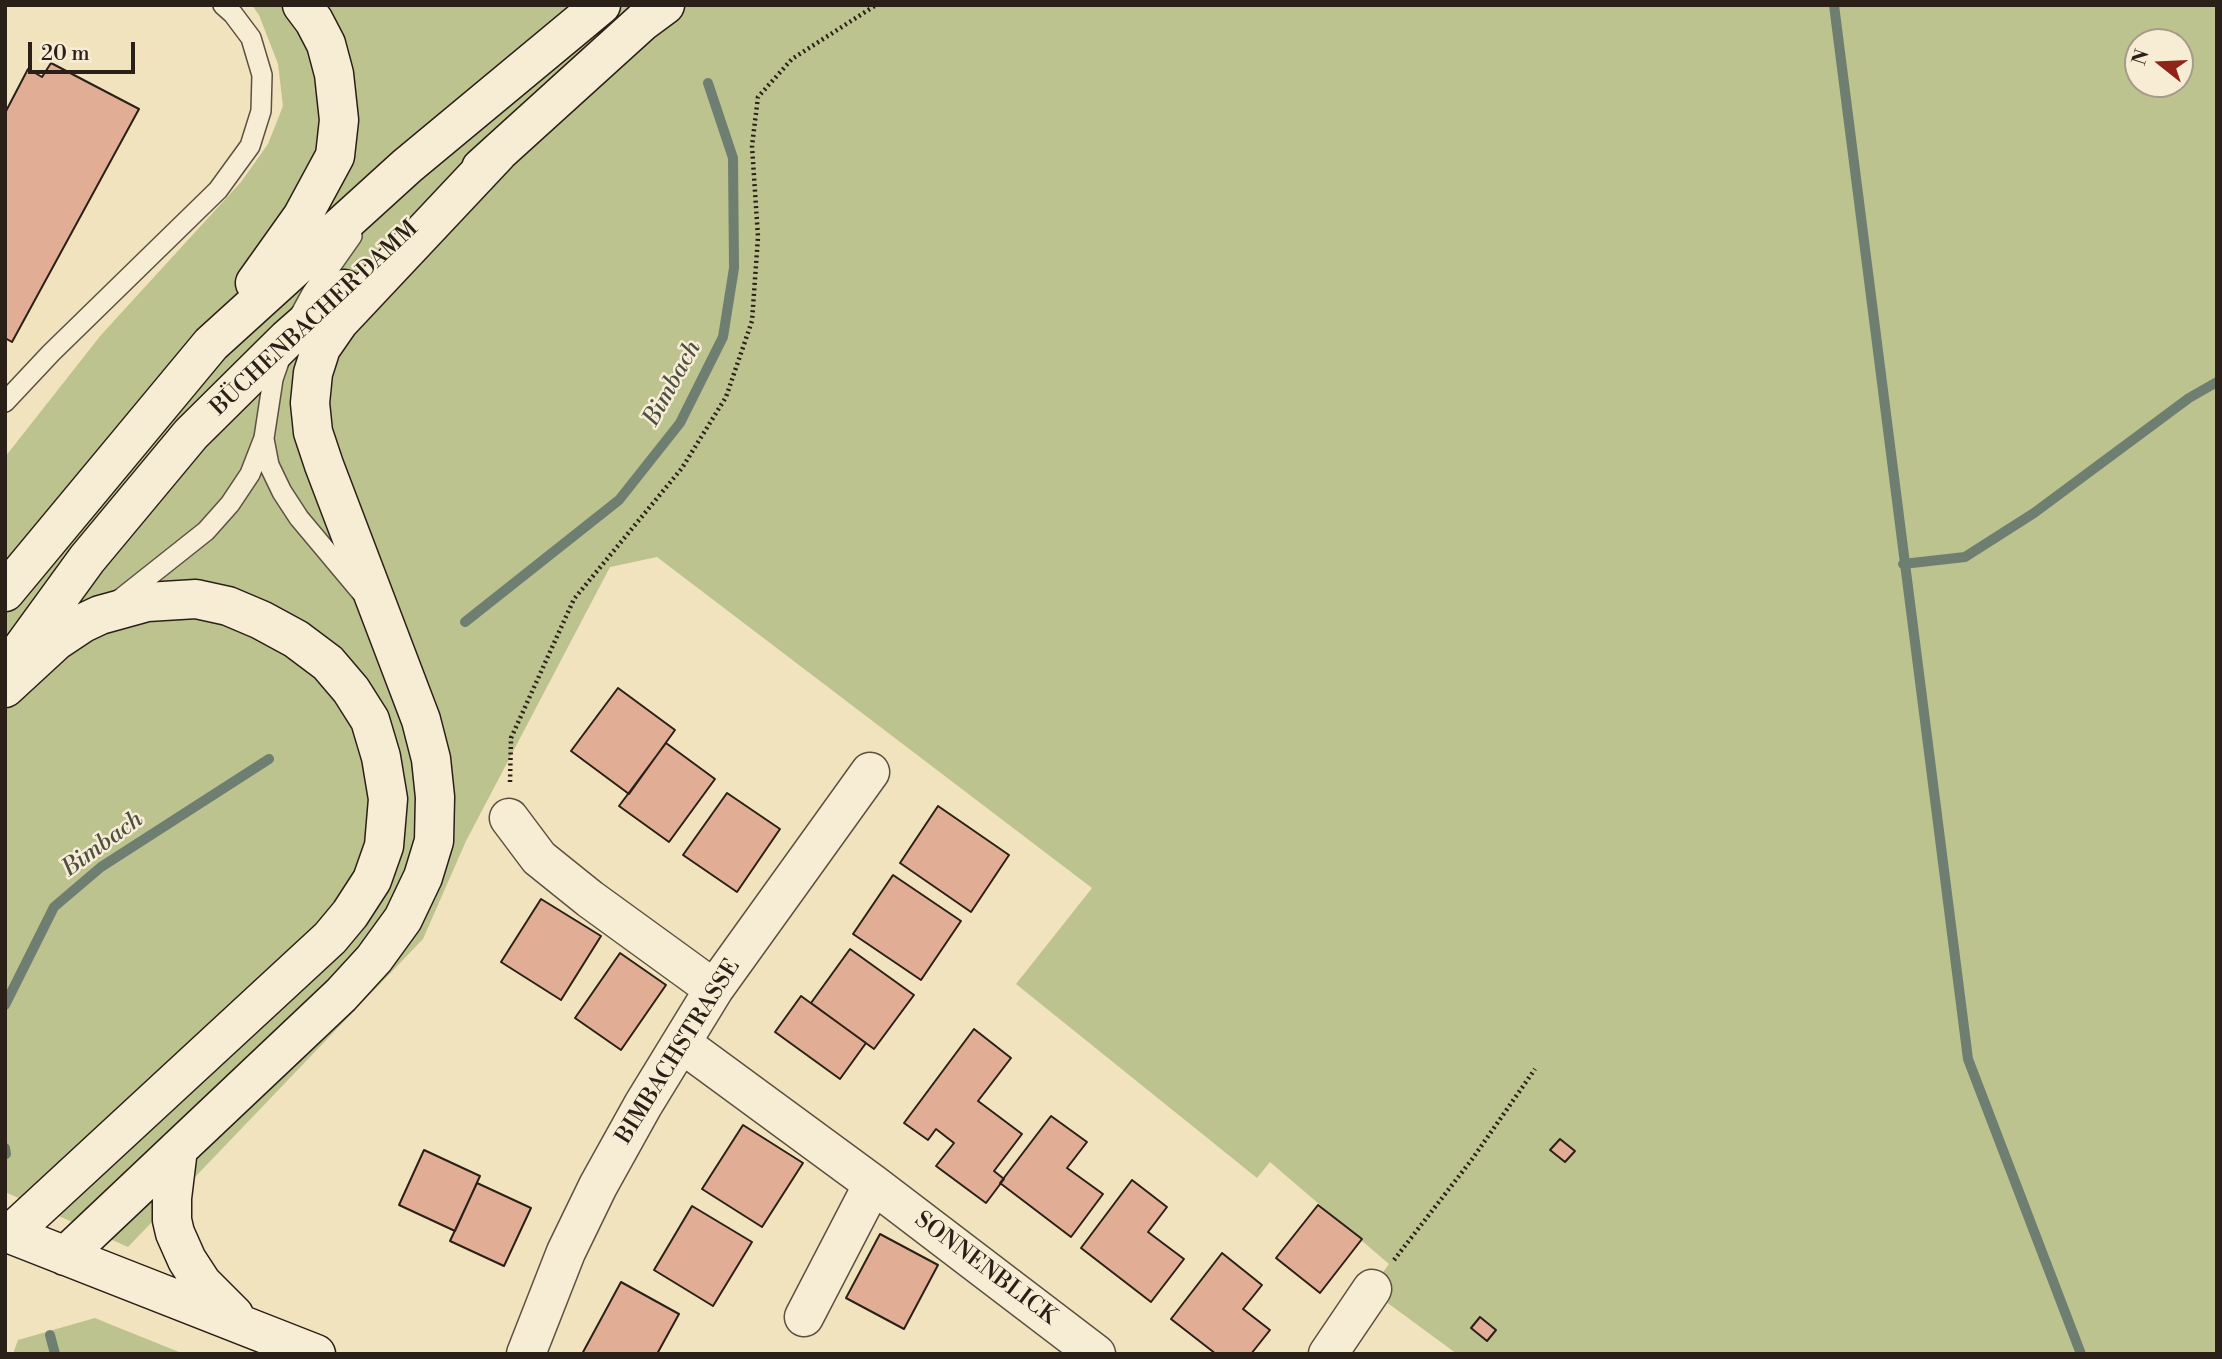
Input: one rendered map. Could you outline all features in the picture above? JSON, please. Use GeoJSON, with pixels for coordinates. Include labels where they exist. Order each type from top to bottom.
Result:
{"type":"FeatureCollection","features":[{"type":"Feature","properties":{"kind":"main road"},"geometry":{"type":"LineString","coordinates":[[211,344],[302,217],[335,156],[339,120],[334,74],[326,44],[302,5]]}},
{"type":"Feature","properties":{"kind":"main road","name":"BÜCHENBACHER DAMM"},"geometry":{"type":"LineString","coordinates":[[5,592],[211,344],[407,166],[601,5]]}},
{"type":"Feature","properties":{"kind":"main road","name":"BÜCHENBACHER DAMM"},"geometry":{"type":"LineString","coordinates":[[5,671],[87,559],[191,433],[287,339],[664,5]]}},
{"type":"Feature","properties":{"kind":"main road"},"geometry":{"type":"LineString","coordinates":[[65,1256],[341,995],[374,959],[404,919],[423,877],[434,841],[435,797],[431,759],[421,720],[313,432],[310,403],[313,373],[321,348],[339,322],[498,153]]}},
{"type":"Feature","properties":{"kind":"main road"},"geometry":{"type":"LineString","coordinates":[[5,688],[55,641],[100,615],[147,601],[196,600],[217,604],[261,620],[296,639],[328,663],[351,690],[370,720],[381,757],[388,799],[384,846],[372,880],[350,914],[330,938],[7,1233],[316,1354]]}},
{"type":"Feature","properties":{"kind":"main road","name":"BIMBACHSTRASSE"},"geometry":{"type":"LineString","coordinates":[[526,1354],[566,1252],[598,1186],[681,1043],[714,989],[870,772]]}},
{"type":"Feature","properties":{"kind":"main road"},"geometry":{"type":"LineString","coordinates":[[509,817],[539,858],[590,899],[714,989]]}},
{"type":"Feature","properties":{"kind":"main road","name":"SONNENBLICK"},"geometry":{"type":"LineString","coordinates":[[681,1043],[873,1184],[1096,1354]]}},
{"type":"Feature","properties":{"kind":"main road"},"geometry":{"type":"LineString","coordinates":[[178,1149],[172,1198],[175,1233],[187,1260],[202,1283],[246,1326]]}},
{"type":"Feature","properties":{"kind":"main road"},"geometry":{"type":"LineString","coordinates":[[804,1317],[873,1184]]}},
{"type":"Feature","properties":{"kind":"main road"},"geometry":{"type":"LineString","coordinates":[[1328,1354],[1372,1289]]}},
{"type":"Feature","properties":{"kind":"lane"},"geometry":{"type":"LineString","coordinates":[[5,402],[51,353],[218,190],[250,146],[261,111],[262,75],[251,38],[233,13],[223,5]]}},
{"type":"Feature","properties":{"kind":"lane"},"geometry":{"type":"LineString","coordinates":[[100,615],[206,531],[250,474],[264,438],[273,379],[287,339],[331,263],[407,166]]}},
{"type":"Feature","properties":{"kind":"lane"},"geometry":{"type":"LineString","coordinates":[[264,438],[270,465],[282,492],[299,518],[384,619]]}},
{"type":"Feature","properties":{"kind":"path"},"geometry":{"type":"LineString","coordinates":[[509,817],[511,738],[574,599],[682,468],[726,397],[751,320],[758,237],[752,146],[758,97],[792,59],[876,5]]}},
{"type":"Feature","properties":{"kind":"path"},"geometry":{"type":"LineString","coordinates":[[1372,1289],[1473,1157],[1535,1069]]}},
{"type":"Feature","properties":{"kind":"green space"},"geometry":{"type":"Polygon","coordinates":[[[252,5],[2217,5],[2217,1354],[1457,1354],[1370,1290],[1389,1264],[1270,1162],[1257,1178],[1016,984],[1092,888],[657,557],[610,567],[466,841],[423,939],[128,1247],[5,1192],[5,457],[101,335],[241,182],[268,144],[283,106],[278,64],[259,15],[252,5]]]}},
{"type":"Feature","properties":{"kind":"green space"},"geometry":{"type":"Polygon","coordinates":[[[95,1318],[184,1354],[13,1354],[18,1340],[95,1318]]]}},
{"type":"Feature","properties":{"kind":"building"},"geometry":{"type":"Polygon","coordinates":[[[51,63],[139,109],[12,342],[5,338],[5,113],[28,69],[42,77],[51,63]]]}},
{"type":"Feature","properties":{"kind":"building"},"geometry":{"type":"Polygon","coordinates":[[[618,688],[675,730],[629,794],[571,751],[618,688]]]}},
{"type":"Feature","properties":{"kind":"building"},"geometry":{"type":"Polygon","coordinates":[[[666,743],[715,779],[669,842],[619,806],[666,743]]]}},
{"type":"Feature","properties":{"kind":"building"},"geometry":{"type":"Polygon","coordinates":[[[727,793],[780,829],[737,892],[683,855],[727,793]]]}},
{"type":"Feature","properties":{"kind":"building"},"geometry":{"type":"Polygon","coordinates":[[[938,806],[1009,855],[971,912],[900,863],[938,806]]]}},
{"type":"Feature","properties":{"kind":"building"},"geometry":{"type":"Polygon","coordinates":[[[893,875],[961,921],[921,980],[853,934],[893,875]]]}},
{"type":"Feature","properties":{"kind":"building"},"geometry":{"type":"Polygon","coordinates":[[[541,899],[601,936],[561,1000],[501,962],[541,899]]]}},
{"type":"Feature","properties":{"kind":"building"},"geometry":{"type":"Polygon","coordinates":[[[850,949],[914,995],[874,1049],[811,1003],[850,949]]]}},
{"type":"Feature","properties":{"kind":"building"},"geometry":{"type":"Polygon","coordinates":[[[620,953],[666,985],[621,1050],[575,1018],[620,953]]]}},
{"type":"Feature","properties":{"kind":"building"},"geometry":{"type":"Polygon","coordinates":[[[801,996],[866,1043],[840,1079],[775,1032],[801,996]]]}},
{"type":"Feature","properties":{"kind":"building"},"geometry":{"type":"Polygon","coordinates":[[[974,1029],[1011,1058],[978,1101],[1022,1134],[994,1171],[1004,1179],[986,1203],[936,1166],[954,1143],[936,1129],[928,1140],[904,1123],[974,1029]]]}},
{"type":"Feature","properties":{"kind":"building"},"geometry":{"type":"Polygon","coordinates":[[[1051,1116],[1087,1142],[1067,1168],[1103,1194],[1071,1237],[1000,1183],[1051,1116]]]}},
{"type":"Feature","properties":{"kind":"building"},"geometry":{"type":"Polygon","coordinates":[[[743,1125],[803,1163],[762,1227],[702,1189],[743,1125]]]}},
{"type":"Feature","properties":{"kind":"building"},"geometry":{"type":"Polygon","coordinates":[[[1560,1139],[1575,1151],[1565,1162],[1550,1150],[1560,1139]]]}},
{"type":"Feature","properties":{"kind":"building"},"geometry":{"type":"Polygon","coordinates":[[[424,1150],[480,1176],[455,1231],[399,1205],[424,1150]]]}},
{"type":"Feature","properties":{"kind":"building"},"geometry":{"type":"Polygon","coordinates":[[[1132,1180],[1167,1207],[1148,1232],[1184,1259],[1151,1302],[1081,1248],[1132,1180]]]}},
{"type":"Feature","properties":{"kind":"building"},"geometry":{"type":"Polygon","coordinates":[[[477,1183],[531,1208],[504,1266],[450,1241],[477,1183]]]}},
{"type":"Feature","properties":{"kind":"building"},"geometry":{"type":"Polygon","coordinates":[[[1318,1205],[1362,1239],[1320,1293],[1276,1258],[1318,1205]]]}},
{"type":"Feature","properties":{"kind":"building"},"geometry":{"type":"Polygon","coordinates":[[[692,1206],[752,1242],[713,1306],[654,1270],[692,1206]]]}},
{"type":"Feature","properties":{"kind":"building"},"geometry":{"type":"Polygon","coordinates":[[[880,1234],[938,1265],[904,1329],[846,1298],[880,1234]]]}},
{"type":"Feature","properties":{"kind":"building"},"geometry":{"type":"Polygon","coordinates":[[[1222,1253],[1262,1285],[1243,1309],[1270,1330],[1251,1354],[1216,1354],[1171,1319],[1222,1253]]]}},
{"type":"Feature","properties":{"kind":"building"},"geometry":{"type":"Polygon","coordinates":[[[621,1282],[679,1314],[657,1354],[582,1354],[621,1282]]]}},
{"type":"Feature","properties":{"kind":"building"},"geometry":{"type":"Polygon","coordinates":[[[1480,1317],[1496,1330],[1487,1341],[1471,1328],[1480,1317]]]}},
{"type":"Feature","properties":{"kind":"waterway"},"geometry":{"type":"LineString","coordinates":[[1834,5],[1968,1059],[2081,1354]]}},
{"type":"Feature","properties":{"kind":"waterway","name":"Bimbach"},"geometry":{"type":"LineString","coordinates":[[465,622],[619,500],[680,423],[723,337],[734,268],[733,158],[708,83]]}},
{"type":"Feature","properties":{"kind":"waterway"},"geometry":{"type":"LineString","coordinates":[[1903,564],[1965,557],[2034,513],[2189,398],[2217,382]]}},
{"type":"Feature","properties":{"kind":"waterway","name":"Bimbach"},"geometry":{"type":"LineString","coordinates":[[5,1005],[54,907],[101,867],[269,759]]}},
{"type":"Feature","properties":{"kind":"waterway","name":"Bimbach"},"geometry":{"type":"LineString","coordinates":[[5,1148],[6,1154]]}},
{"type":"Feature","properties":{"kind":"waterway","name":"Bimbach"},"geometry":{"type":"LineString","coordinates":[[50,1335],[55,1354]]}}]}
